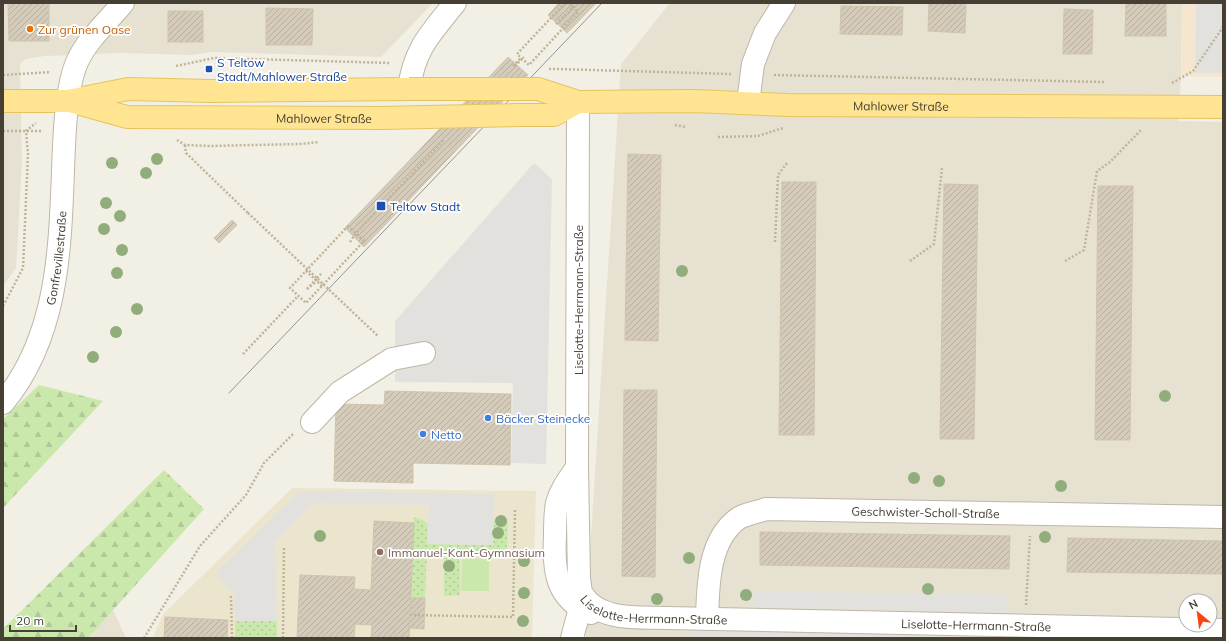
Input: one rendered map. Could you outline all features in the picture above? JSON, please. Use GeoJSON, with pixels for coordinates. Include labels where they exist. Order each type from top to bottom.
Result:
{"type":"FeatureCollection","features":[{"type":"Feature","properties":{"kind":"main road","name":"Mahlower Straße"},"geometry":{"type":"LineString","coordinates":[[3,101],[68,101],[128,89],[210,91],[538,89],[578,102],[1172,108],[1223,107]]}},
{"type":"Feature","properties":{"kind":"main road","name":"Mahlower Straße"},"geometry":{"type":"LineString","coordinates":[[68,101],[127,116],[380,118],[554,115],[578,102]]}},
{"type":"Feature","properties":{"kind":"street","name":"Gonfrevillestraße"},"geometry":{"type":"LineString","coordinates":[[3,403],[31,360],[52,300],[60,231],[64,131],[68,101],[78,60],[86,46],[123,3]]}},
{"type":"Feature","properties":{"kind":"street"},"geometry":{"type":"LineString","coordinates":[[409,89],[414,63],[425,40],[455,3]]}},
{"type":"Feature","properties":{"kind":"street"},"geometry":{"type":"LineString","coordinates":[[748,103],[753,64],[765,33],[784,3]]}},
{"type":"Feature","properties":{"kind":"street","name":"Liselotte-Herrmann-Straße"},"geometry":{"type":"LineString","coordinates":[[578,102],[578,579],[582,594],[592,605],[612,615],[1003,631],[1024,625],[1223,630]]}},
{"type":"Feature","properties":{"kind":"street"},"geometry":{"type":"LineString","coordinates":[[312,422],[340,392],[392,359],[424,353]]}},
{"type":"Feature","properties":{"kind":"street"},"geometry":{"type":"LineString","coordinates":[[577,468],[563,488],[557,503],[554,549],[555,567],[561,588],[571,602],[580,608],[597,615],[612,615]]}},
{"type":"Feature","properties":{"kind":"street","name":"Geschwister-Scholl-Straße"},"geometry":{"type":"LineString","coordinates":[[707,619],[709,574],[723,534],[739,518],[766,509],[1223,517]]}},
{"type":"Feature","properties":{"kind":"street"},"geometry":{"type":"LineString","coordinates":[[572,638],[580,608]]}},
{"type":"Feature","properties":{"kind":"path"},"geometry":{"type":"LineString","coordinates":[[565,3],[517,54],[523,57],[529,65],[578,12],[569,3]]}},
{"type":"Feature","properties":{"kind":"path"},"geometry":{"type":"LineString","coordinates":[[556,24],[573,7]]}},
{"type":"Feature","properties":{"kind":"path"},"geometry":{"type":"LineString","coordinates":[[1172,83],[1193,71],[1223,27]]}},
{"type":"Feature","properties":{"kind":"path"},"geometry":{"type":"LineString","coordinates":[[512,69],[523,57]]}},
{"type":"Feature","properties":{"kind":"path"},"geometry":{"type":"LineString","coordinates":[[169,67],[214,58],[414,63]]}},
{"type":"Feature","properties":{"kind":"path"},"geometry":{"type":"LineString","coordinates":[[557,69],[1109,82]]}},
{"type":"Feature","properties":{"kind":"path"},"geometry":{"type":"LineString","coordinates":[[3,75],[75,71]]}},
{"type":"Feature","properties":{"kind":"path"},"geometry":{"type":"LineString","coordinates":[[1164,83],[1178,83]]}},
{"type":"Feature","properties":{"kind":"path"},"geometry":{"type":"LineString","coordinates":[[1065,260],[1084,250],[1097,171],[1110,162],[1145,126],[1172,108]]}},
{"type":"Feature","properties":{"kind":"path"},"geometry":{"type":"LineString","coordinates":[[673,125],[686,127]]}},
{"type":"Feature","properties":{"kind":"path"},"geometry":{"type":"LineString","coordinates":[[718,137],[758,136],[788,126]]}},
{"type":"Feature","properties":{"kind":"path"},"geometry":{"type":"LineString","coordinates":[[3,306],[23,268],[28,154],[26,130]]}},
{"type":"Feature","properties":{"kind":"path"},"geometry":{"type":"LineString","coordinates":[[350,242],[356,233],[446,137]]}},
{"type":"Feature","properties":{"kind":"path"},"geometry":{"type":"LineString","coordinates":[[185,145],[186,153],[317,280],[378,336]]}},
{"type":"Feature","properties":{"kind":"path"},"geometry":{"type":"LineString","coordinates":[[775,242],[778,175],[787,163]]}},
{"type":"Feature","properties":{"kind":"path"},"geometry":{"type":"LineString","coordinates":[[910,261],[934,244],[942,168]]}},
{"type":"Feature","properties":{"kind":"path"},"geometry":{"type":"LineString","coordinates":[[348,226],[364,241],[306,303],[290,288],[306,271],[348,226]]}},
{"type":"Feature","properties":{"kind":"path"},"geometry":{"type":"LineString","coordinates":[[306,271],[322,286]]}},
{"type":"Feature","properties":{"kind":"path"},"geometry":{"type":"LineString","coordinates":[[307,289],[321,274]]}},
{"type":"Feature","properties":{"kind":"path"},"geometry":{"type":"LineString","coordinates":[[243,354],[298,296]]}},
{"type":"Feature","properties":{"kind":"path"},"geometry":{"type":"LineString","coordinates":[[144,638],[200,546],[246,495],[264,462],[290,436],[312,422]]}},
{"type":"Feature","properties":{"kind":"path"},"geometry":{"type":"LineString","coordinates":[[410,615],[513,617],[515,510]]}},
{"type":"Feature","properties":{"kind":"path"},"geometry":{"type":"LineString","coordinates":[[1024,625],[1032,514]]}},
{"type":"Feature","properties":{"kind":"path"},"geometry":{"type":"LineString","coordinates":[[283,638],[284,547]]}},
{"type":"Feature","properties":{"kind":"path"},"geometry":{"type":"LineString","coordinates":[[231,596],[232,638]]}},
{"type":"Feature","properties":{"kind":"shaded area"},"geometry":{"type":"Polygon","coordinates":[[[3,3],[433,3],[381,57],[211,52],[192,55],[121,53],[45,56],[25,59],[20,64],[22,162],[16,268],[3,286],[3,3]]]}},
{"type":"Feature","properties":{"kind":"shaded area"},"geometry":{"type":"Polygon","coordinates":[[[670,3],[1182,3],[1181,76],[1178,121],[1223,122],[1223,638],[586,638],[589,568],[621,64],[670,3]]]}},
{"type":"Feature","properties":{"kind":"shaded area"},"geometry":{"type":"Polygon","coordinates":[[[1182,3],[1223,3],[1223,77],[1181,76],[1182,3]]]}},
{"type":"Feature","properties":{"kind":"shaded area"},"geometry":{"type":"Polygon","coordinates":[[[1196,3],[1223,3],[1223,73],[1195,73],[1196,3]]]}},
{"type":"Feature","properties":{"kind":"shaded area"},"geometry":{"type":"Polygon","coordinates":[[[534,163],[552,179],[546,464],[511,463],[513,383],[395,382],[395,321],[534,163]]]}},
{"type":"Feature","properties":{"kind":"shaded area","name":"Immanuel-Kant-Gymnasium"},"geometry":{"type":"Polygon","coordinates":[[[292,488],[536,491],[532,638],[153,638],[163,614],[292,488]]]}},
{"type":"Feature","properties":{"kind":"shaded area"},"geometry":{"type":"Polygon","coordinates":[[[300,491],[494,494],[493,545],[427,544],[429,505],[314,503],[275,542],[277,621],[235,621],[234,593],[215,573],[300,491]]]}},
{"type":"Feature","properties":{"kind":"shaded area"},"geometry":{"type":"Polygon","coordinates":[[[753,591],[1008,595],[1008,612],[753,607],[753,591]]]}},
{"type":"Feature","properties":{"kind":"shaded area"},"geometry":{"type":"Polygon","coordinates":[[[113,610],[126,638],[88,638],[113,610]]]}},
{"type":"Feature","properties":{"kind":"shaded area"},"geometry":{"type":"Polygon","coordinates":[[[691,628],[935,632],[935,638],[691,638],[691,628]]]}},
{"type":"Feature","properties":{"kind":"green space"},"geometry":{"type":"Polygon","coordinates":[[[39,385],[103,401],[3,508],[3,419],[39,385]]]}},
{"type":"Feature","properties":{"kind":"green space"},"geometry":{"type":"Polygon","coordinates":[[[164,470],[204,509],[88,638],[3,638],[3,629],[164,470]]]}},
{"type":"Feature","properties":{"kind":"green space"},"geometry":{"type":"Polygon","coordinates":[[[414,517],[421,519],[428,524],[427,544],[493,545],[494,519],[508,519],[507,550],[504,552],[427,550],[425,598],[411,598],[414,517]]]}},
{"type":"Feature","properties":{"kind":"green space"},"geometry":{"type":"Polygon","coordinates":[[[444,558],[460,558],[460,595],[444,596],[444,558]]]}},
{"type":"Feature","properties":{"kind":"green space"},"geometry":{"type":"Polygon","coordinates":[[[462,558],[489,559],[489,591],[461,591],[462,558]]]}},
{"type":"Feature","properties":{"kind":"green space"},"geometry":{"type":"Polygon","coordinates":[[[235,621],[277,621],[277,638],[235,638],[235,621]]]}},
{"type":"Feature","properties":{"kind":"building"},"geometry":{"type":"Polygon","coordinates":[[[8,3],[49,3],[49,41],[9,41],[8,3]]]}},
{"type":"Feature","properties":{"kind":"building"},"geometry":{"type":"Polygon","coordinates":[[[559,3],[596,3],[567,33],[548,15],[559,3]]]}},
{"type":"Feature","properties":{"kind":"building"},"geometry":{"type":"Polygon","coordinates":[[[929,3],[966,3],[965,33],[928,31],[929,3]]]}},
{"type":"Feature","properties":{"kind":"building"},"geometry":{"type":"Polygon","coordinates":[[[1126,3],[1166,3],[1166,36],[1125,36],[1126,3]]]}},
{"type":"Feature","properties":{"kind":"building"},"geometry":{"type":"Polygon","coordinates":[[[841,6],[903,7],[902,35],[840,34],[841,6]]]}},
{"type":"Feature","properties":{"kind":"building"},"geometry":{"type":"Polygon","coordinates":[[[266,8],[313,9],[312,45],[266,45],[266,8]]]}},
{"type":"Feature","properties":{"kind":"building"},"geometry":{"type":"Polygon","coordinates":[[[1064,9],[1093,10],[1092,54],[1063,54],[1064,9]]]}},
{"type":"Feature","properties":{"kind":"building"},"geometry":{"type":"Polygon","coordinates":[[[168,11],[203,11],[203,42],[168,42],[168,11]]]}},
{"type":"Feature","properties":{"kind":"building"},"geometry":{"type":"Polygon","coordinates":[[[508,57],[528,75],[364,247],[345,228],[508,57]]]}},
{"type":"Feature","properties":{"kind":"building"},"geometry":{"type":"Polygon","coordinates":[[[628,154],[661,155],[658,341],[625,340],[628,154]]]}},
{"type":"Feature","properties":{"kind":"building"},"geometry":{"type":"Polygon","coordinates":[[[782,182],[816,182],[814,435],[779,435],[782,182]]]}},
{"type":"Feature","properties":{"kind":"building"},"geometry":{"type":"Polygon","coordinates":[[[944,184],[978,185],[974,439],[940,439],[944,184]]]}},
{"type":"Feature","properties":{"kind":"building"},"geometry":{"type":"Polygon","coordinates":[[[1098,186],[1133,186],[1130,440],[1095,440],[1098,186]]]}},
{"type":"Feature","properties":{"kind":"building"},"geometry":{"type":"Polygon","coordinates":[[[232,220],[237,225],[219,243],[214,238],[232,220]]]}},
{"type":"Feature","properties":{"kind":"building"},"geometry":{"type":"Polygon","coordinates":[[[624,390],[657,390],[655,577],[622,576],[624,390]]]}},
{"type":"Feature","properties":{"kind":"building","name":"Netto"},"geometry":{"type":"Polygon","coordinates":[[[385,391],[511,394],[510,465],[413,463],[413,483],[334,481],[336,404],[384,405],[385,391]]]}},
{"type":"Feature","properties":{"kind":"building"},"geometry":{"type":"Polygon","coordinates":[[[374,521],[414,523],[409,638],[371,638],[372,625],[355,624],[354,638],[297,638],[300,575],[355,577],[354,589],[371,590],[374,521]]]}},
{"type":"Feature","properties":{"kind":"building"},"geometry":{"type":"Polygon","coordinates":[[[760,532],[1010,536],[1009,569],[760,565],[760,532]]]}},
{"type":"Feature","properties":{"kind":"building"},"geometry":{"type":"Polygon","coordinates":[[[1068,538],[1223,541],[1223,574],[1067,572],[1068,538]]]}},
{"type":"Feature","properties":{"kind":"building"},"geometry":{"type":"Polygon","coordinates":[[[411,598],[425,598],[424,629],[409,628],[411,598]]]}},
{"type":"Feature","properties":{"kind":"building"},"geometry":{"type":"Polygon","coordinates":[[[165,617],[228,620],[227,638],[164,638],[165,617]]]}},
{"type":"Feature","properties":{"kind":"tram line"},"geometry":{"type":"LineString","coordinates":[[229,393],[602,3]]}},
{"type":"Feature","properties":{"kind":"place","name":"Zur grünen Oase"},"geometry":{"type":"Point","coordinates":[30,29]}},
{"type":"Feature","properties":{"kind":"place","name":"S Teltow Stadt/Mahlower Straße"},"geometry":{"type":"Point","coordinates":[209,69]}},
{"type":"Feature","properties":{"kind":"place","name":"Teltow Stadt"},"geometry":{"type":"Point","coordinates":[381,206]}},
{"type":"Feature","properties":{"kind":"place","name":"Bäcker Steinecke"},"geometry":{"type":"Point","coordinates":[488,418]}},
{"type":"Feature","properties":{"kind":"place","name":"Netto"},"geometry":{"type":"Point","coordinates":[423,434]}},
{"type":"Feature","properties":{"kind":"place","name":"Immanuel-Kant-Gymnasium"},"geometry":{"type":"Point","coordinates":[380,552]}}]}
